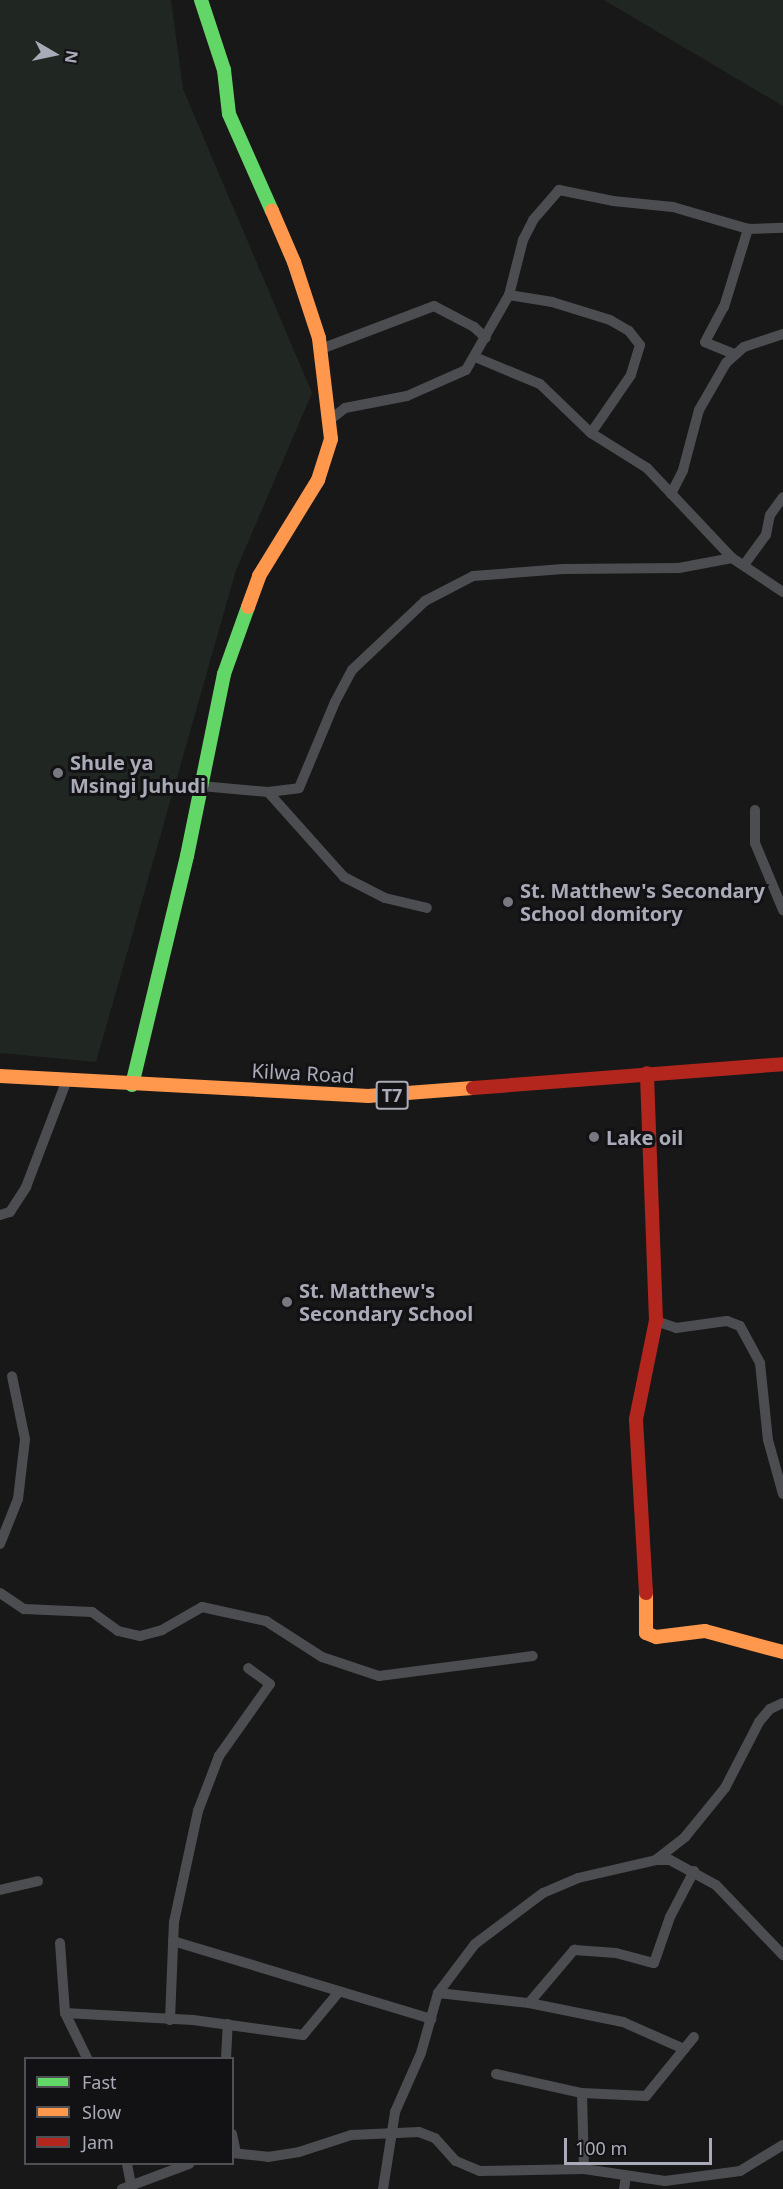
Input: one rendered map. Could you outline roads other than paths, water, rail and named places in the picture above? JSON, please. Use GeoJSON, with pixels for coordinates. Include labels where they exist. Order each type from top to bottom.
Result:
{"type":"FeatureCollection","features":[{"type":"Feature","properties":{"kind":"main road"},"geometry":{"type":"LineString","coordinates":[[132,1084],[201,786],[224,674],[264,565],[318,480],[330,449],[331,418],[321,350],[294,262],[229,114],[225,70],[212,43],[201,0]]}},
{"type":"Feature","properties":{"kind":"main road","name":"Kilwa Road"},"geometry":{"type":"LineString","coordinates":[[0,1076],[66,1082],[368,1096],[499,1088],[647,1073],[783,1063]]}},
{"type":"Feature","properties":{"kind":"main road"},"geometry":{"type":"LineString","coordinates":[[647,1073],[656,1321],[636,1410],[645,1531],[646,1634],[656,1637],[705,1631],[783,1652]]}},
{"type":"Feature","properties":{"kind":"street"},"geometry":{"type":"LineString","coordinates":[[331,418],[356,404],[408,396],[455,378],[475,357],[509,295],[523,240],[533,220],[559,190],[613,201],[673,207],[748,229],[783,228]]}},
{"type":"Feature","properties":{"kind":"street"},"geometry":{"type":"LineString","coordinates":[[734,354],[705,342],[724,307],[748,229]]}},
{"type":"Feature","properties":{"kind":"street"},"geometry":{"type":"LineString","coordinates":[[509,295],[563,305],[610,320],[629,331],[640,345],[635,368],[591,433]]}},
{"type":"Feature","properties":{"kind":"street"},"geometry":{"type":"LineString","coordinates":[[321,350],[438,306],[486,338]]}},
{"type":"Feature","properties":{"kind":"street"},"geometry":{"type":"LineString","coordinates":[[670,494],[683,470],[699,410],[734,354],[757,341],[783,334]]}},
{"type":"Feature","properties":{"kind":"street"},"geometry":{"type":"LineString","coordinates":[[475,357],[540,384],[591,433],[647,468],[732,558],[783,592]]}},
{"type":"Feature","properties":{"kind":"street"},"geometry":{"type":"LineString","coordinates":[[744,565],[766,535],[770,515],[783,497]]}},
{"type":"Feature","properties":{"kind":"street"},"geometry":{"type":"LineString","coordinates":[[201,786],[268,792],[299,788],[334,702],[352,670],[425,600],[452,586],[479,576],[563,569],[679,568],[732,558]]}},
{"type":"Feature","properties":{"kind":"street"},"geometry":{"type":"LineString","coordinates":[[268,792],[344,877],[385,898],[427,908]]}},
{"type":"Feature","properties":{"kind":"street"},"geometry":{"type":"LineString","coordinates":[[755,810],[755,843],[783,910]]}},
{"type":"Feature","properties":{"kind":"street"},"geometry":{"type":"LineString","coordinates":[[0,1215],[10,1212],[26,1187],[66,1082]]}},
{"type":"Feature","properties":{"kind":"street"},"geometry":{"type":"LineString","coordinates":[[656,1321],[676,1328],[727,1322],[740,1326],[760,1363],[768,1440],[783,1494]]}},
{"type":"Feature","properties":{"kind":"street"},"geometry":{"type":"LineString","coordinates":[[0,1544],[18,1499],[25,1439],[12,1376]]}},
{"type":"Feature","properties":{"kind":"street"},"geometry":{"type":"LineString","coordinates":[[0,1593],[24,1609],[92,1612],[118,1631],[140,1636],[162,1630],[202,1607],[266,1621],[322,1657],[379,1676],[533,1656]]}},
{"type":"Feature","properties":{"kind":"street"},"geometry":{"type":"LineString","coordinates":[[170,2020],[173,1941],[187,1858],[208,1781],[235,1728],[270,1684],[248,1668]]}},
{"type":"Feature","properties":{"kind":"street"},"geometry":{"type":"LineString","coordinates":[[656,1860],[685,1838],[725,1788],[759,1722],[770,1709],[783,1703]]}},
{"type":"Feature","properties":{"kind":"street"},"geometry":{"type":"LineString","coordinates":[[383,2189],[389,2133],[401,2094],[422,2054],[438,1993],[475,1944],[543,1893],[578,1878],[656,1860],[677,1862],[694,1871],[738,1904],[756,1930],[783,1955]]}},
{"type":"Feature","properties":{"kind":"street"},"geometry":{"type":"LineString","coordinates":[[530,2003],[574,1950],[616,1953],[654,1963],[670,1917],[694,1871]]}},
{"type":"Feature","properties":{"kind":"street"},"geometry":{"type":"LineString","coordinates":[[0,1890],[38,1881]]}},
{"type":"Feature","properties":{"kind":"street"},"geometry":{"type":"LineString","coordinates":[[173,1941],[338,1993],[431,2019]]}},
{"type":"Feature","properties":{"kind":"street"},"geometry":{"type":"LineString","coordinates":[[60,1943],[65,2013],[87,2057]]}},
{"type":"Feature","properties":{"kind":"street"},"geometry":{"type":"LineString","coordinates":[[65,2013],[228,2024],[303,2035],[338,1993]]}},
{"type":"Feature","properties":{"kind":"street"},"geometry":{"type":"LineString","coordinates":[[438,1993],[530,2003],[624,2022],[684,2049]]}},
{"type":"Feature","properties":{"kind":"street"},"geometry":{"type":"LineString","coordinates":[[226,2057],[228,2024]]}},
{"type":"Feature","properties":{"kind":"street"},"geometry":{"type":"LineString","coordinates":[[496,2074],[582,2093],[646,2096],[694,2037]]}},
{"type":"Feature","properties":{"kind":"street"},"geometry":{"type":"LineString","coordinates":[[582,2093],[584,2169]]}},
{"type":"Feature","properties":{"kind":"street"},"geometry":{"type":"LineString","coordinates":[[234,2153],[275,2157],[340,2137],[389,2133],[429,2135],[456,2161],[480,2171],[584,2169],[665,2181],[724,2175],[740,2171],[783,2145]]}},
{"type":"Feature","properties":{"kind":"street"},"geometry":{"type":"LineString","coordinates":[[127,2165],[129,2187],[184,2165]]}},
{"type":"Feature","properties":{"kind":"street"},"geometry":{"type":"LineString","coordinates":[[624,2189],[626,2176]]}},
{"type":"Feature","properties":{"kind":"place","name":"Shule ya Msingi Juhudi"},"geometry":{"type":"Point","coordinates":[58,773]}},
{"type":"Feature","properties":{"kind":"place","name":"St. Matthew's Secondary School domitory"},"geometry":{"type":"Point","coordinates":[508,902]}},
{"type":"Feature","properties":{"kind":"place","name":"Lake oil"},"geometry":{"type":"Point","coordinates":[594,1137]}},
{"type":"Feature","properties":{"kind":"place","name":"St. Matthew's Secondary School"},"geometry":{"type":"Point","coordinates":[287,1302]}}]}
